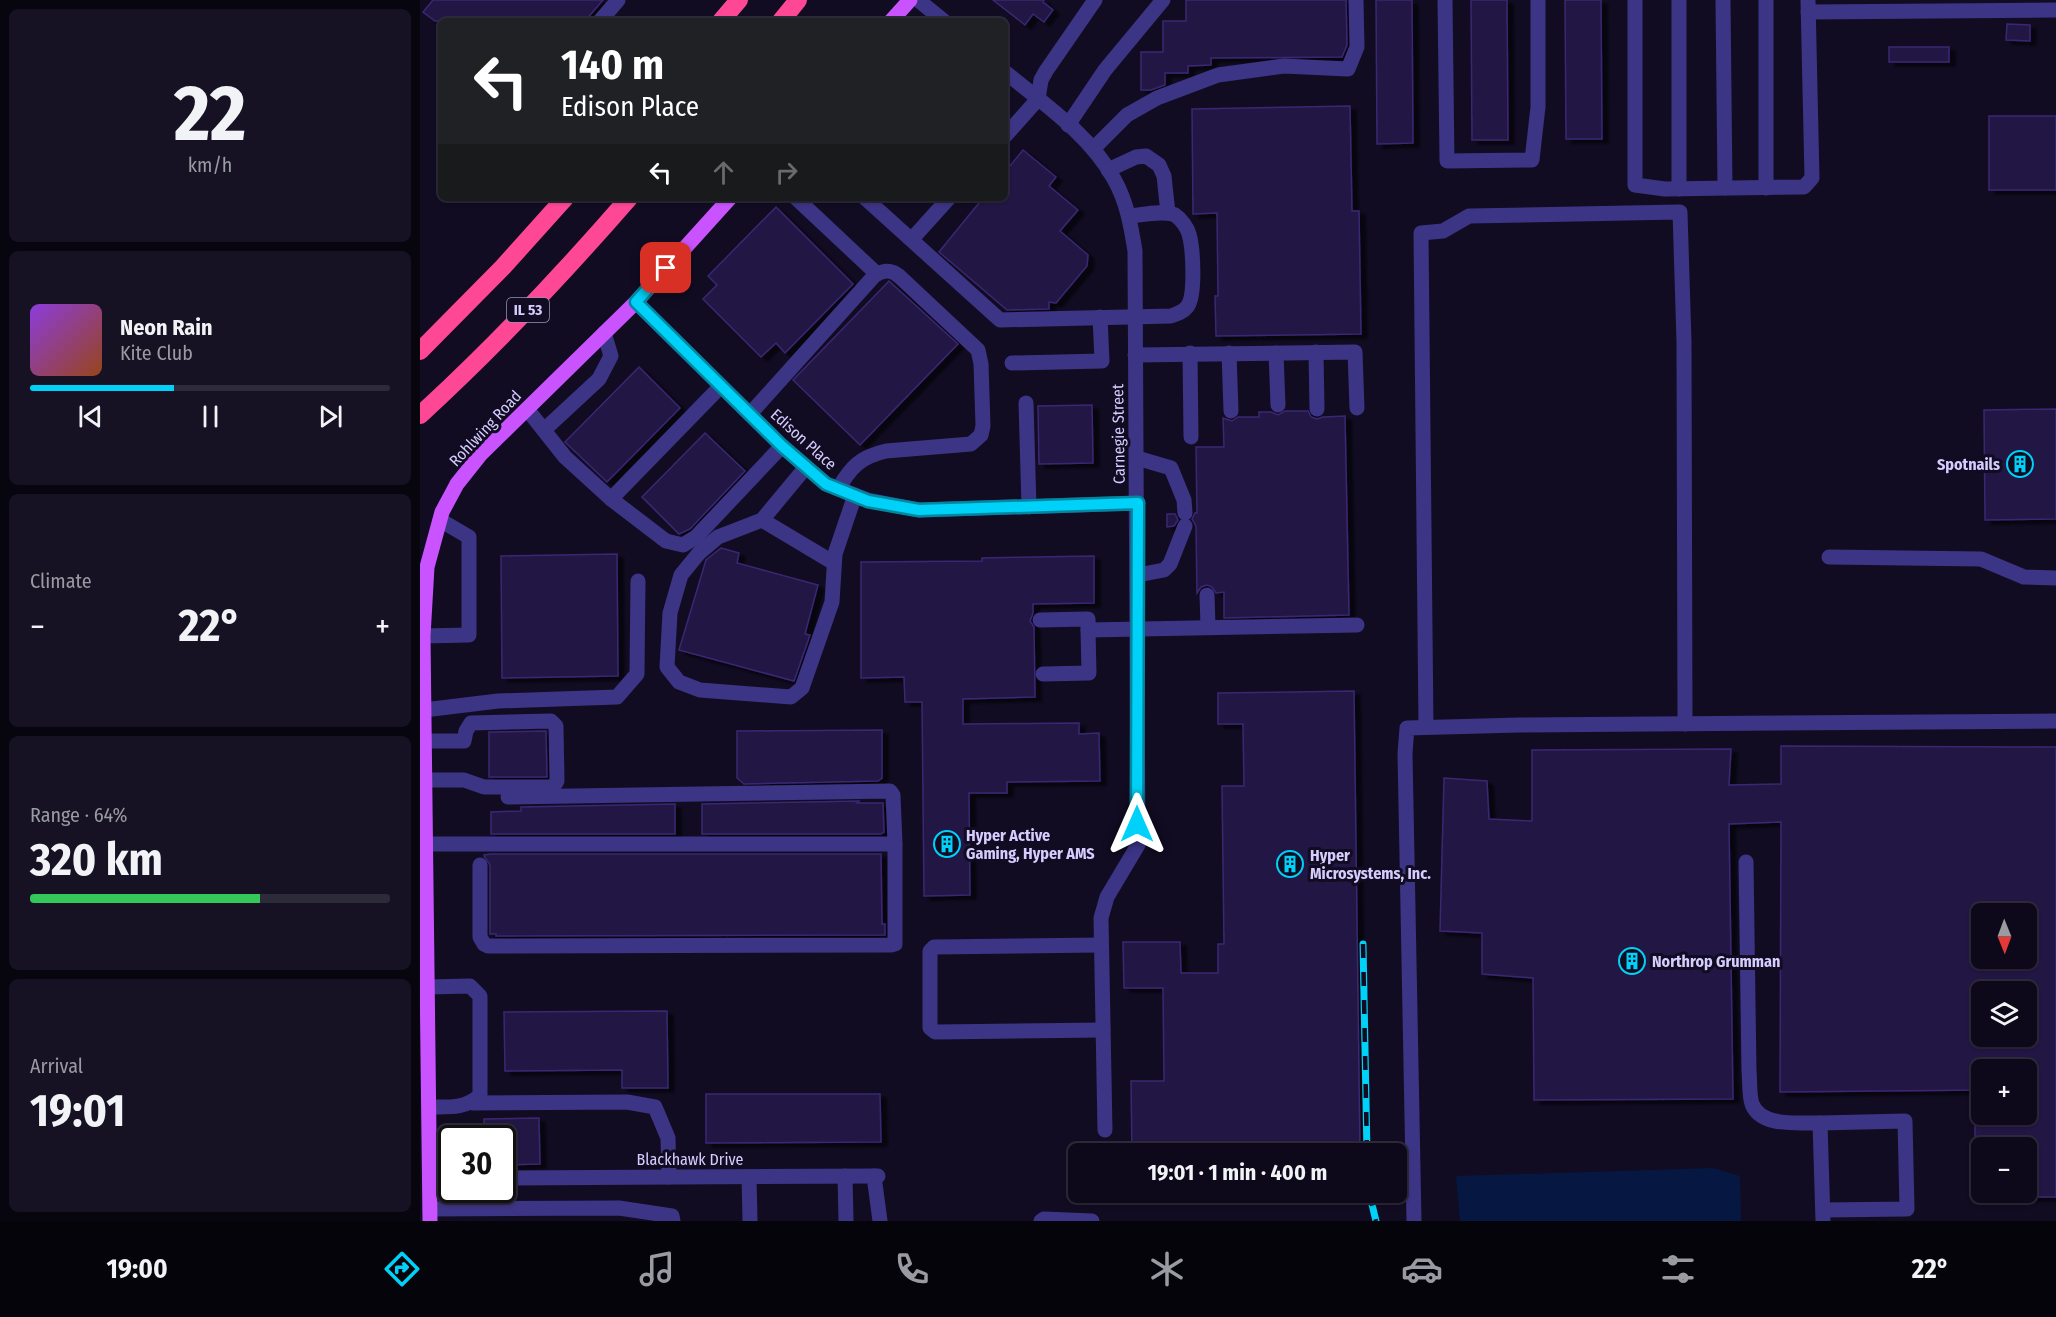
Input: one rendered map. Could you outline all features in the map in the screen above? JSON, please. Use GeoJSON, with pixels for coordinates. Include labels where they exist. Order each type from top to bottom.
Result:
{"type":"FeatureCollection","features":[{"type":"Feature","properties":{"kind":"highway"},"geometry":{"type":"LineString","coordinates":[[724,18],[739,0]]}},
{"type":"Feature","properties":{"kind":"highway"},"geometry":{"type":"LineString","coordinates":[[783,18],[798,0]]}},
{"type":"Feature","properties":{"kind":"highway","name":"IL 53"},"geometry":{"type":"LineString","coordinates":[[420,351],[503,267],[562,201]]}},
{"type":"Feature","properties":{"kind":"highway","name":"IL 53"},"geometry":{"type":"LineString","coordinates":[[420,415],[531,307],[626,201]]}},
{"type":"Feature","properties":{"kind":"main road"},"geometry":{"type":"LineString","coordinates":[[894,18],[910,0]]}},
{"type":"Feature","properties":{"kind":"main road","name":"Rohlwing Road"},"geometry":{"type":"LineString","coordinates":[[430,1215],[422,686],[427,567],[440,520],[457,484],[480,455],[636,302],[727,201]]}},
{"type":"Feature","properties":{"kind":"street"},"geometry":{"type":"LineString","coordinates":[[603,18],[618,0]]}},
{"type":"Feature","properties":{"kind":"street"},"geometry":{"type":"LineString","coordinates":[[918,0],[940,18]]}},
{"type":"Feature","properties":{"kind":"street"},"geometry":{"type":"LineString","coordinates":[[1008,133],[1038,99],[1041,80],[1046,71],[1095,0]]}},
{"type":"Feature","properties":{"kind":"street"},"geometry":{"type":"LineString","coordinates":[[1068,125],[1105,70],[1163,0]]}},
{"type":"Feature","properties":{"kind":"street"},"geometry":{"type":"LineString","coordinates":[[1093,149],[1127,114],[1157,98],[1218,75],[1284,66],[1348,69],[1357,47],[1356,0]]}},
{"type":"Feature","properties":{"kind":"street"},"geometry":{"type":"LineString","coordinates":[[1445,0],[1447,161],[1532,160],[1538,107],[1538,0]]}},
{"type":"Feature","properties":{"kind":"street"},"geometry":{"type":"LineString","coordinates":[[1635,0],[1635,185],[1679,189],[1804,187],[1812,178],[1808,6],[2056,10]]}},
{"type":"Feature","properties":{"kind":"street"},"geometry":{"type":"LineString","coordinates":[[1679,0],[1679,189]]}},
{"type":"Feature","properties":{"kind":"street"},"geometry":{"type":"LineString","coordinates":[[1723,0],[1725,188]]}},
{"type":"Feature","properties":{"kind":"street"},"geometry":{"type":"LineString","coordinates":[[1766,0],[1766,188]]}},
{"type":"Feature","properties":{"kind":"street","name":"Carnegie Street"},"geometry":{"type":"LineString","coordinates":[[1008,74],[1093,149],[1114,179],[1129,216],[1135,251],[1138,503],[1137,845],[1103,907],[1101,945]]}},
{"type":"Feature","properties":{"kind":"street"},"geometry":{"type":"LineString","coordinates":[[1108,170],[1146,156],[1159,165],[1164,176],[1168,213]]}},
{"type":"Feature","properties":{"kind":"street"},"geometry":{"type":"LineString","coordinates":[[799,201],[877,274]]}},
{"type":"Feature","properties":{"kind":"street"},"geometry":{"type":"LineString","coordinates":[[868,201],[1000,320],[1171,316],[1187,307],[1192,297],[1189,234],[1185,225],[1177,216],[1168,213],[1129,216]]}},
{"type":"Feature","properties":{"kind":"street"},"geometry":{"type":"LineString","coordinates":[[912,239],[946,201]]}},
{"type":"Feature","properties":{"kind":"street"},"geometry":{"type":"LineString","coordinates":[[1426,727],[1421,233],[1443,231],[1469,216],[1680,212],[1684,342],[1685,724]]}},
{"type":"Feature","properties":{"kind":"street"},"geometry":{"type":"LineString","coordinates":[[750,414],[877,274],[893,271],[978,350],[981,364],[983,426],[981,435],[971,444],[874,454],[850,469],[838,489]]}},
{"type":"Feature","properties":{"kind":"street","name":"Edison Place"},"geometry":{"type":"LineString","coordinates":[[636,302],[782,446],[826,484],[838,489],[868,501],[919,510],[1138,503]]}},
{"type":"Feature","properties":{"kind":"street"},"geometry":{"type":"LineString","coordinates":[[1012,363],[1102,361],[1100,317]]}},
{"type":"Feature","properties":{"kind":"street"},"geometry":{"type":"LineString","coordinates":[[544,430],[599,379],[611,356],[604,333]]}},
{"type":"Feature","properties":{"kind":"street"},"geometry":{"type":"LineString","coordinates":[[1135,355],[1355,351],[1357,408]]}},
{"type":"Feature","properties":{"kind":"street"},"geometry":{"type":"LineString","coordinates":[[1316,352],[1317,409]]}},
{"type":"Feature","properties":{"kind":"street"},"geometry":{"type":"LineString","coordinates":[[1190,353],[1191,437]]}},
{"type":"Feature","properties":{"kind":"street"},"geometry":{"type":"LineString","coordinates":[[1229,353],[1231,411]]}},
{"type":"Feature","properties":{"kind":"street"},"geometry":{"type":"LineString","coordinates":[[1276,353],[1278,405]]}},
{"type":"Feature","properties":{"kind":"street"},"geometry":{"type":"LineString","coordinates":[[612,499],[721,386]]}},
{"type":"Feature","properties":{"kind":"street"},"geometry":{"type":"LineString","coordinates":[[1026,403],[1029,507]]}},
{"type":"Feature","properties":{"kind":"street"},"geometry":{"type":"LineString","coordinates":[[527,409],[565,457],[612,499],[666,541],[683,545],[696,537],[782,446]]}},
{"type":"Feature","properties":{"kind":"street"},"geometry":{"type":"LineString","coordinates":[[1137,458],[1171,468],[1184,500],[1185,520],[1170,564],[1164,570],[1138,575]]}},
{"type":"Feature","properties":{"kind":"street"},"geometry":{"type":"LineString","coordinates":[[806,467],[762,520],[718,537],[699,553],[681,575],[670,613],[667,667],[679,682],[700,690],[791,697],[802,688],[832,602],[835,554],[855,495]]}},
{"type":"Feature","properties":{"kind":"street"},"geometry":{"type":"LineString","coordinates":[[423,636],[470,635],[469,537],[440,520]]}},
{"type":"Feature","properties":{"kind":"street"},"geometry":{"type":"LineString","coordinates":[[762,520],[834,563]]}},
{"type":"Feature","properties":{"kind":"street"},"geometry":{"type":"LineString","coordinates":[[1829,557],[1981,560],[2024,577],[2056,578]]}},
{"type":"Feature","properties":{"kind":"street"},"geometry":{"type":"LineString","coordinates":[[424,710],[498,701],[616,697],[638,674],[638,581]]}},
{"type":"Feature","properties":{"kind":"street"},"geometry":{"type":"LineString","coordinates":[[1207,595],[1208,627]]}},
{"type":"Feature","properties":{"kind":"street"},"geometry":{"type":"LineString","coordinates":[[1040,620],[1088,619],[1089,673],[1043,674]]}},
{"type":"Feature","properties":{"kind":"street"},"geometry":{"type":"LineString","coordinates":[[1088,630],[1357,625]]}},
{"type":"Feature","properties":{"kind":"street"},"geometry":{"type":"LineString","coordinates":[[424,741],[464,741],[471,723],[551,722],[556,726],[557,781],[554,787],[484,787],[464,780],[425,780]]}},
{"type":"Feature","properties":{"kind":"street"},"geometry":{"type":"LineString","coordinates":[[1414,1221],[1405,753],[1407,728],[2056,722]]}},
{"type":"Feature","properties":{"kind":"street"},"geometry":{"type":"LineString","coordinates":[[480,865],[480,937],[488,946],[895,944],[895,844],[893,795],[890,790],[508,798]]}},
{"type":"Feature","properties":{"kind":"street"},"geometry":{"type":"LineString","coordinates":[[426,844],[895,844]]}},
{"type":"Feature","properties":{"kind":"street"},"geometry":{"type":"LineString","coordinates":[[1746,862],[1749,1071],[1752,1104],[1758,1114],[1774,1122],[1905,1121],[1907,1209],[1823,1216],[1820,1123]]}},
{"type":"Feature","properties":{"kind":"street"},"geometry":{"type":"LineString","coordinates":[[1103,1030],[935,1032],[930,1028],[930,951],[934,946],[1101,945],[1103,1030],[1105,1130]]}},
{"type":"Feature","properties":{"kind":"street"},"geometry":{"type":"LineString","coordinates":[[425,984],[470,986],[480,996],[480,1095],[472,1103]]}},
{"type":"Feature","properties":{"kind":"street"},"geometry":{"type":"LineString","coordinates":[[429,1107],[453,1107],[472,1103],[627,1102],[655,1107],[668,1138],[669,1177]]}},
{"type":"Feature","properties":{"kind":"street"},"geometry":{"type":"LineString","coordinates":[[845,1176],[846,1221]]}},
{"type":"Feature","properties":{"kind":"street","name":"Blackhawk Drive"},"geometry":{"type":"LineString","coordinates":[[516,1178],[876,1176],[880,1221]]}},
{"type":"Feature","properties":{"kind":"street"},"geometry":{"type":"LineString","coordinates":[[750,1177],[750,1221]]}},
{"type":"Feature","properties":{"kind":"street"},"geometry":{"type":"LineString","coordinates":[[430,1179],[438,1179]]}},
{"type":"Feature","properties":{"kind":"street"},"geometry":{"type":"LineString","coordinates":[[430,1215],[531,1215],[619,1208],[672,1216],[673,1221]]}},
{"type":"Feature","properties":{"kind":"street"},"geometry":{"type":"LineString","coordinates":[[1041,1221],[1044,1219],[1092,1221]]}},
{"type":"Feature","properties":{"kind":"water"},"geometry":{"type":"Polygon","coordinates":[[[1713,1168],[1740,1176],[1741,1221],[1460,1221],[1456,1176],[1713,1168]]]}},
{"type":"Feature","properties":{"kind":"building"},"geometry":{"type":"Polygon","coordinates":[[[433,0],[603,0],[588,18],[438,18],[438,21],[435,21],[423,12],[433,0]]]}},
{"type":"Feature","properties":{"kind":"building"},"geometry":{"type":"Polygon","coordinates":[[[993,0],[1044,0],[1043,2],[1053,10],[1044,22],[1033,14],[1025,25],[993,0]]]}},
{"type":"Feature","properties":{"kind":"building"},"geometry":{"type":"Polygon","coordinates":[[[1186,0],[1346,0],[1347,45],[1342,57],[1211,58],[1211,65],[1188,66],[1188,73],[1165,73],[1165,85],[1151,90],[1141,90],[1141,52],[1163,52],[1163,21],[1186,21],[1186,0]]]}},
{"type":"Feature","properties":{"kind":"building"},"geometry":{"type":"Polygon","coordinates":[[[1376,0],[1412,0],[1413,143],[1377,144],[1376,0]]]}},
{"type":"Feature","properties":{"kind":"building"},"geometry":{"type":"Polygon","coordinates":[[[1471,0],[1507,0],[1508,140],[1472,140],[1471,0]]]}},
{"type":"Feature","properties":{"kind":"building"},"geometry":{"type":"Polygon","coordinates":[[[1565,0],[1601,0],[1602,139],[1566,139],[1565,0]]]}},
{"type":"Feature","properties":{"kind":"building"},"geometry":{"type":"Polygon","coordinates":[[[2007,24],[2030,25],[2030,41],[2006,40],[2007,24]]]}},
{"type":"Feature","properties":{"kind":"building"},"geometry":{"type":"Polygon","coordinates":[[[1889,47],[1949,47],[1949,62],[1889,62],[1889,47]]]}},
{"type":"Feature","properties":{"kind":"building"},"geometry":{"type":"Polygon","coordinates":[[[1350,106],[1352,211],[1359,211],[1361,334],[1216,336],[1217,213],[1193,214],[1192,109],[1350,106]]]}},
{"type":"Feature","properties":{"kind":"building"},"geometry":{"type":"Polygon","coordinates":[[[1989,116],[2056,116],[2056,190],[1989,190],[1989,116]]]}},
{"type":"Feature","properties":{"kind":"building"},"geometry":{"type":"Polygon","coordinates":[[[1023,150],[1056,177],[1049,186],[1078,210],[1060,231],[1088,255],[1087,266],[1056,303],[1049,302],[1049,309],[1007,310],[939,252],[981,201],[1008,201],[1008,168],[1023,150]]]}},
{"type":"Feature","properties":{"kind":"building"},"geometry":{"type":"Polygon","coordinates":[[[776,207],[853,284],[785,353],[776,343],[761,357],[703,299],[717,285],[708,276],[776,207]]]}},
{"type":"Feature","properties":{"kind":"building"},"geometry":{"type":"Polygon","coordinates":[[[889,281],[958,344],[860,445],[793,380],[889,281]]]}},
{"type":"Feature","properties":{"kind":"building"},"geometry":{"type":"Polygon","coordinates":[[[639,367],[680,408],[607,482],[565,442],[639,367]]]}},
{"type":"Feature","properties":{"kind":"building"},"geometry":{"type":"Polygon","coordinates":[[[1092,405],[1093,463],[1039,464],[1038,406],[1092,405]]]}},
{"type":"Feature","properties":{"kind":"building","name":"Spotnails"},"geometry":{"type":"Polygon","coordinates":[[[2056,409],[2056,519],[1985,520],[1984,410],[2056,409]]]}},
{"type":"Feature","properties":{"kind":"building"},"geometry":{"type":"Polygon","coordinates":[[[1285,411],[1308,411],[1311,417],[1317,419],[1345,416],[1349,615],[1224,618],[1224,592],[1216,593],[1212,587],[1207,585],[1201,587],[1197,593],[1196,526],[1192,519],[1197,513],[1196,447],[1224,447],[1223,418],[1232,421],[1238,417],[1259,417],[1259,412],[1271,412],[1278,415],[1285,411]]]}},
{"type":"Feature","properties":{"kind":"building"},"geometry":{"type":"Polygon","coordinates":[[[705,433],[745,471],[690,529],[679,534],[642,497],[705,433]]]}},
{"type":"Feature","properties":{"kind":"building"},"geometry":{"type":"Polygon","coordinates":[[[1167,514],[1175,514],[1178,520],[1174,526],[1167,527],[1167,514]]]}},
{"type":"Feature","properties":{"kind":"building"},"geometry":{"type":"Polygon","coordinates":[[[721,548],[739,553],[737,563],[818,585],[805,634],[810,635],[794,681],[679,650],[706,560],[721,548]]]}},
{"type":"Feature","properties":{"kind":"building"},"geometry":{"type":"Polygon","coordinates":[[[617,554],[618,676],[502,678],[501,556],[617,554]]]}},
{"type":"Feature","properties":{"kind":"building"},"geometry":{"type":"Polygon","coordinates":[[[1094,556],[1094,603],[1033,604],[1030,621],[1034,627],[1035,697],[963,699],[963,724],[1079,723],[1079,734],[1099,733],[1100,781],[1007,782],[1007,793],[969,793],[970,895],[924,896],[922,702],[905,702],[904,677],[861,678],[861,562],[982,561],[982,558],[1094,556]]]}},
{"type":"Feature","properties":{"kind":"building","name":"Hyper Microsystems, Inc."},"geometry":{"type":"Polygon","coordinates":[[[1354,691],[1360,1143],[1132,1143],[1131,1081],[1164,1081],[1163,988],[1124,988],[1123,942],[1180,942],[1181,973],[1218,973],[1218,944],[1224,944],[1222,786],[1244,786],[1243,724],[1218,724],[1218,693],[1354,691]]]}},
{"type":"Feature","properties":{"kind":"building"},"geometry":{"type":"Polygon","coordinates":[[[882,730],[882,778],[878,781],[744,784],[737,778],[737,731],[882,730]]]}},
{"type":"Feature","properties":{"kind":"building"},"geometry":{"type":"Polygon","coordinates":[[[546,731],[547,777],[489,777],[489,732],[546,731]]]}},
{"type":"Feature","properties":{"kind":"building"},"geometry":{"type":"Polygon","coordinates":[[[1781,746],[2056,747],[2056,1197],[2037,1197],[2037,1137],[1975,1137],[1975,1125],[2037,1125],[2037,1059],[1971,1059],[1971,1090],[1780,1092],[1781,822],[1729,824],[1733,1099],[1534,1100],[1533,978],[1482,974],[1482,933],[1440,931],[1444,778],[1487,781],[1489,819],[1532,821],[1532,750],[1731,749],[1729,785],[1781,784],[1781,746]]]}},
{"type":"Feature","properties":{"kind":"building"},"geometry":{"type":"Polygon","coordinates":[[[859,801],[857,803],[883,803],[884,832],[881,834],[702,834],[702,804],[859,801]]]}},
{"type":"Feature","properties":{"kind":"building"},"geometry":{"type":"Polygon","coordinates":[[[675,804],[675,834],[491,834],[491,812],[521,811],[521,807],[675,804]]]}},
{"type":"Feature","properties":{"kind":"building"},"geometry":{"type":"Polygon","coordinates":[[[491,854],[881,854],[882,924],[885,924],[885,935],[496,936],[496,934],[490,934],[490,865],[484,856],[491,854]]]}},
{"type":"Feature","properties":{"kind":"building"},"geometry":{"type":"Polygon","coordinates":[[[667,1011],[668,1088],[622,1088],[622,1070],[505,1071],[504,1012],[667,1011]]]}},
{"type":"Feature","properties":{"kind":"building"},"geometry":{"type":"Polygon","coordinates":[[[706,1094],[880,1094],[881,1142],[706,1143],[706,1094]]]}},
{"type":"Feature","properties":{"kind":"building"},"geometry":{"type":"Polygon","coordinates":[[[539,1118],[540,1164],[516,1165],[516,1125],[484,1125],[484,1119],[539,1118]]]}},
{"type":"Feature","properties":{"kind":"railway"},"geometry":{"type":"LineString","coordinates":[[1363,944],[1367,1143]]}},
{"type":"Feature","properties":{"kind":"railway"},"geometry":{"type":"LineString","coordinates":[[1372,1203],[1376,1221]]}},
{"type":"Feature","properties":{"kind":"place","name":"Spotnails"},"geometry":{"type":"Point","coordinates":[2020,464]}},
{"type":"Feature","properties":{"kind":"place","name":"Hyper Active Gaming, Hyper AMS"},"geometry":{"type":"Point","coordinates":[947,844]}},
{"type":"Feature","properties":{"kind":"place","name":"Hyper Microsystems, Inc."},"geometry":{"type":"Point","coordinates":[1290,864]}},
{"type":"Feature","properties":{"kind":"place","name":"Northrop Grumman"},"geometry":{"type":"Point","coordinates":[1632,961]}},
{"type":"Feature","properties":{"kind":"route"},"geometry":{"type":"LineString","coordinates":[[666,268],[636,302],[782,446],[826,484],[868,501],[919,510],[1138,503],[1137,824]]}}]}
